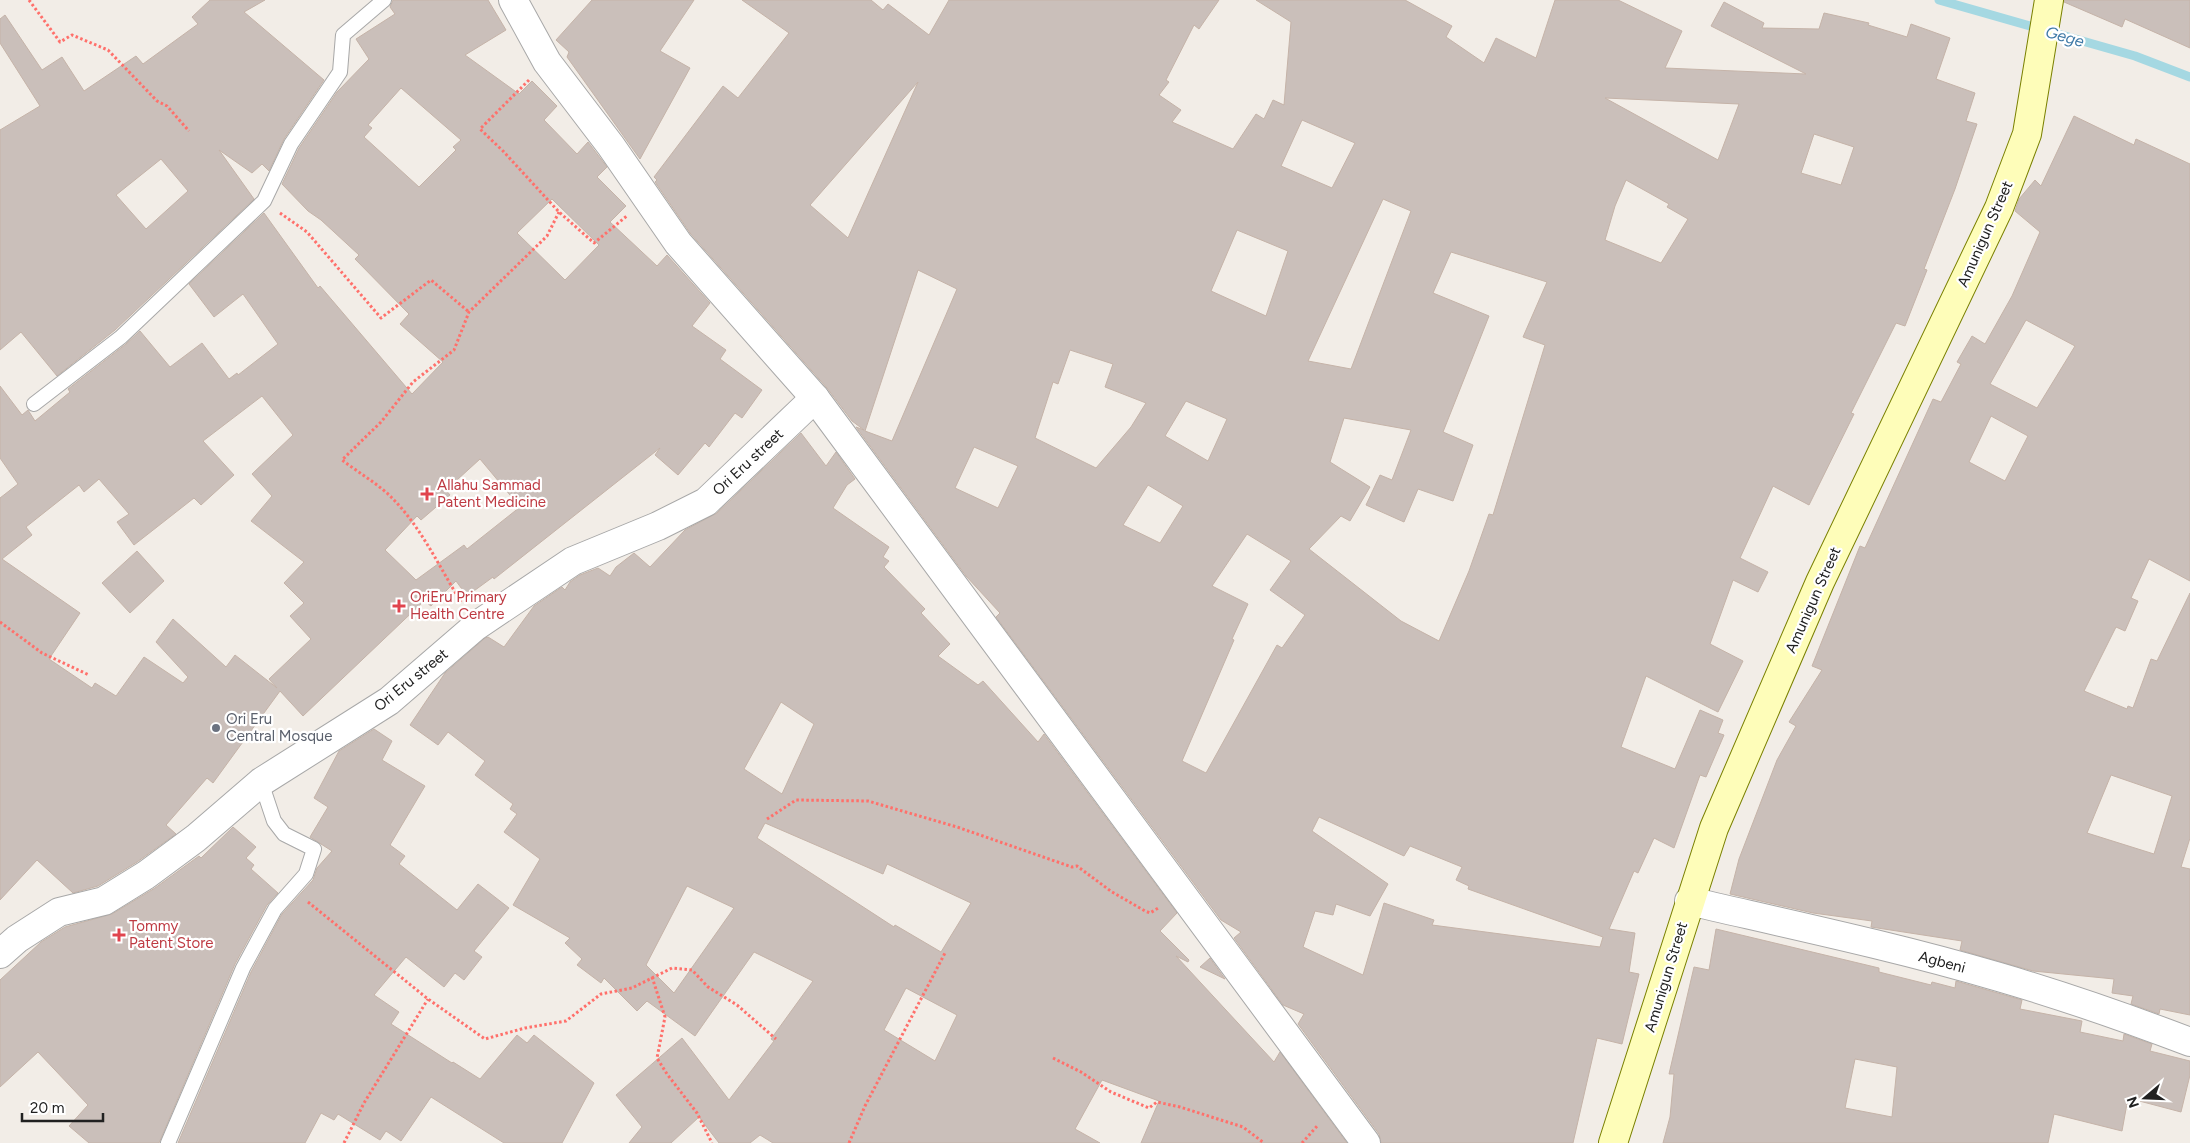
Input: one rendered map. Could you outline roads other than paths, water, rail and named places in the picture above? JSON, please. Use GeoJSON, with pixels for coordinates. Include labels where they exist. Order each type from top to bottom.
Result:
{"type":"FeatureCollection","features":[{"type":"Feature","properties":{"kind":"main road","name":"Amunigun Street"},"geometry":{"type":"LineString","coordinates":[[1613,1143],[1689,901],[1714,828],[1820,582],[1999,208],[2027,134],[2049,0]]}},
{"type":"Feature","properties":{"kind":"street"},"geometry":{"type":"LineString","coordinates":[[513,0],[547,62],[611,146],[678,243],[815,398],[1366,1143]]}},
{"type":"Feature","properties":{"kind":"street","name":"Ori Eru street"},"geometry":{"type":"LineString","coordinates":[[0,954],[17,939],[59,912],[104,901],[146,875],[196,838],[261,782],[389,702],[476,626],[573,561],[658,526],[706,502],[815,398]]}},
{"type":"Feature","properties":{"kind":"street","name":"Agbeni"},"geometry":{"type":"LineString","coordinates":[[1689,901],[1918,955],[2000,977],[2120,1015],[2190,1042]]}},
{"type":"Feature","properties":{"kind":"lane"},"geometry":{"type":"LineString","coordinates":[[34,404],[121,337],[216,250],[264,202],[291,144],[340,72],[343,35],[384,0]]}},
{"type":"Feature","properties":{"kind":"lane"},"geometry":{"type":"LineString","coordinates":[[168,1143],[242,968],[275,909],[306,874],[314,849],[284,834],[274,821],[261,782]]}},
{"type":"Feature","properties":{"kind":"waterway","name":"Gege"},"geometry":{"type":"LineString","coordinates":[[1939,0],[2135,56],[2190,77]]}},
{"type":"Feature","properties":{"kind":"place","name":"Allahu Sammad Patent Medicine"},"geometry":{"type":"Point","coordinates":[427,494]}},
{"type":"Feature","properties":{"kind":"place","name":"OriEru Primary Health Centre"},"geometry":{"type":"Point","coordinates":[399,606]}},
{"type":"Feature","properties":{"kind":"place","name":"Ori Eru Central Mosque"},"geometry":{"type":"Point","coordinates":[216,728]}},
{"type":"Feature","properties":{"kind":"place","name":"Tommy Patent Store"},"geometry":{"type":"Point","coordinates":[119,935]}}]}
